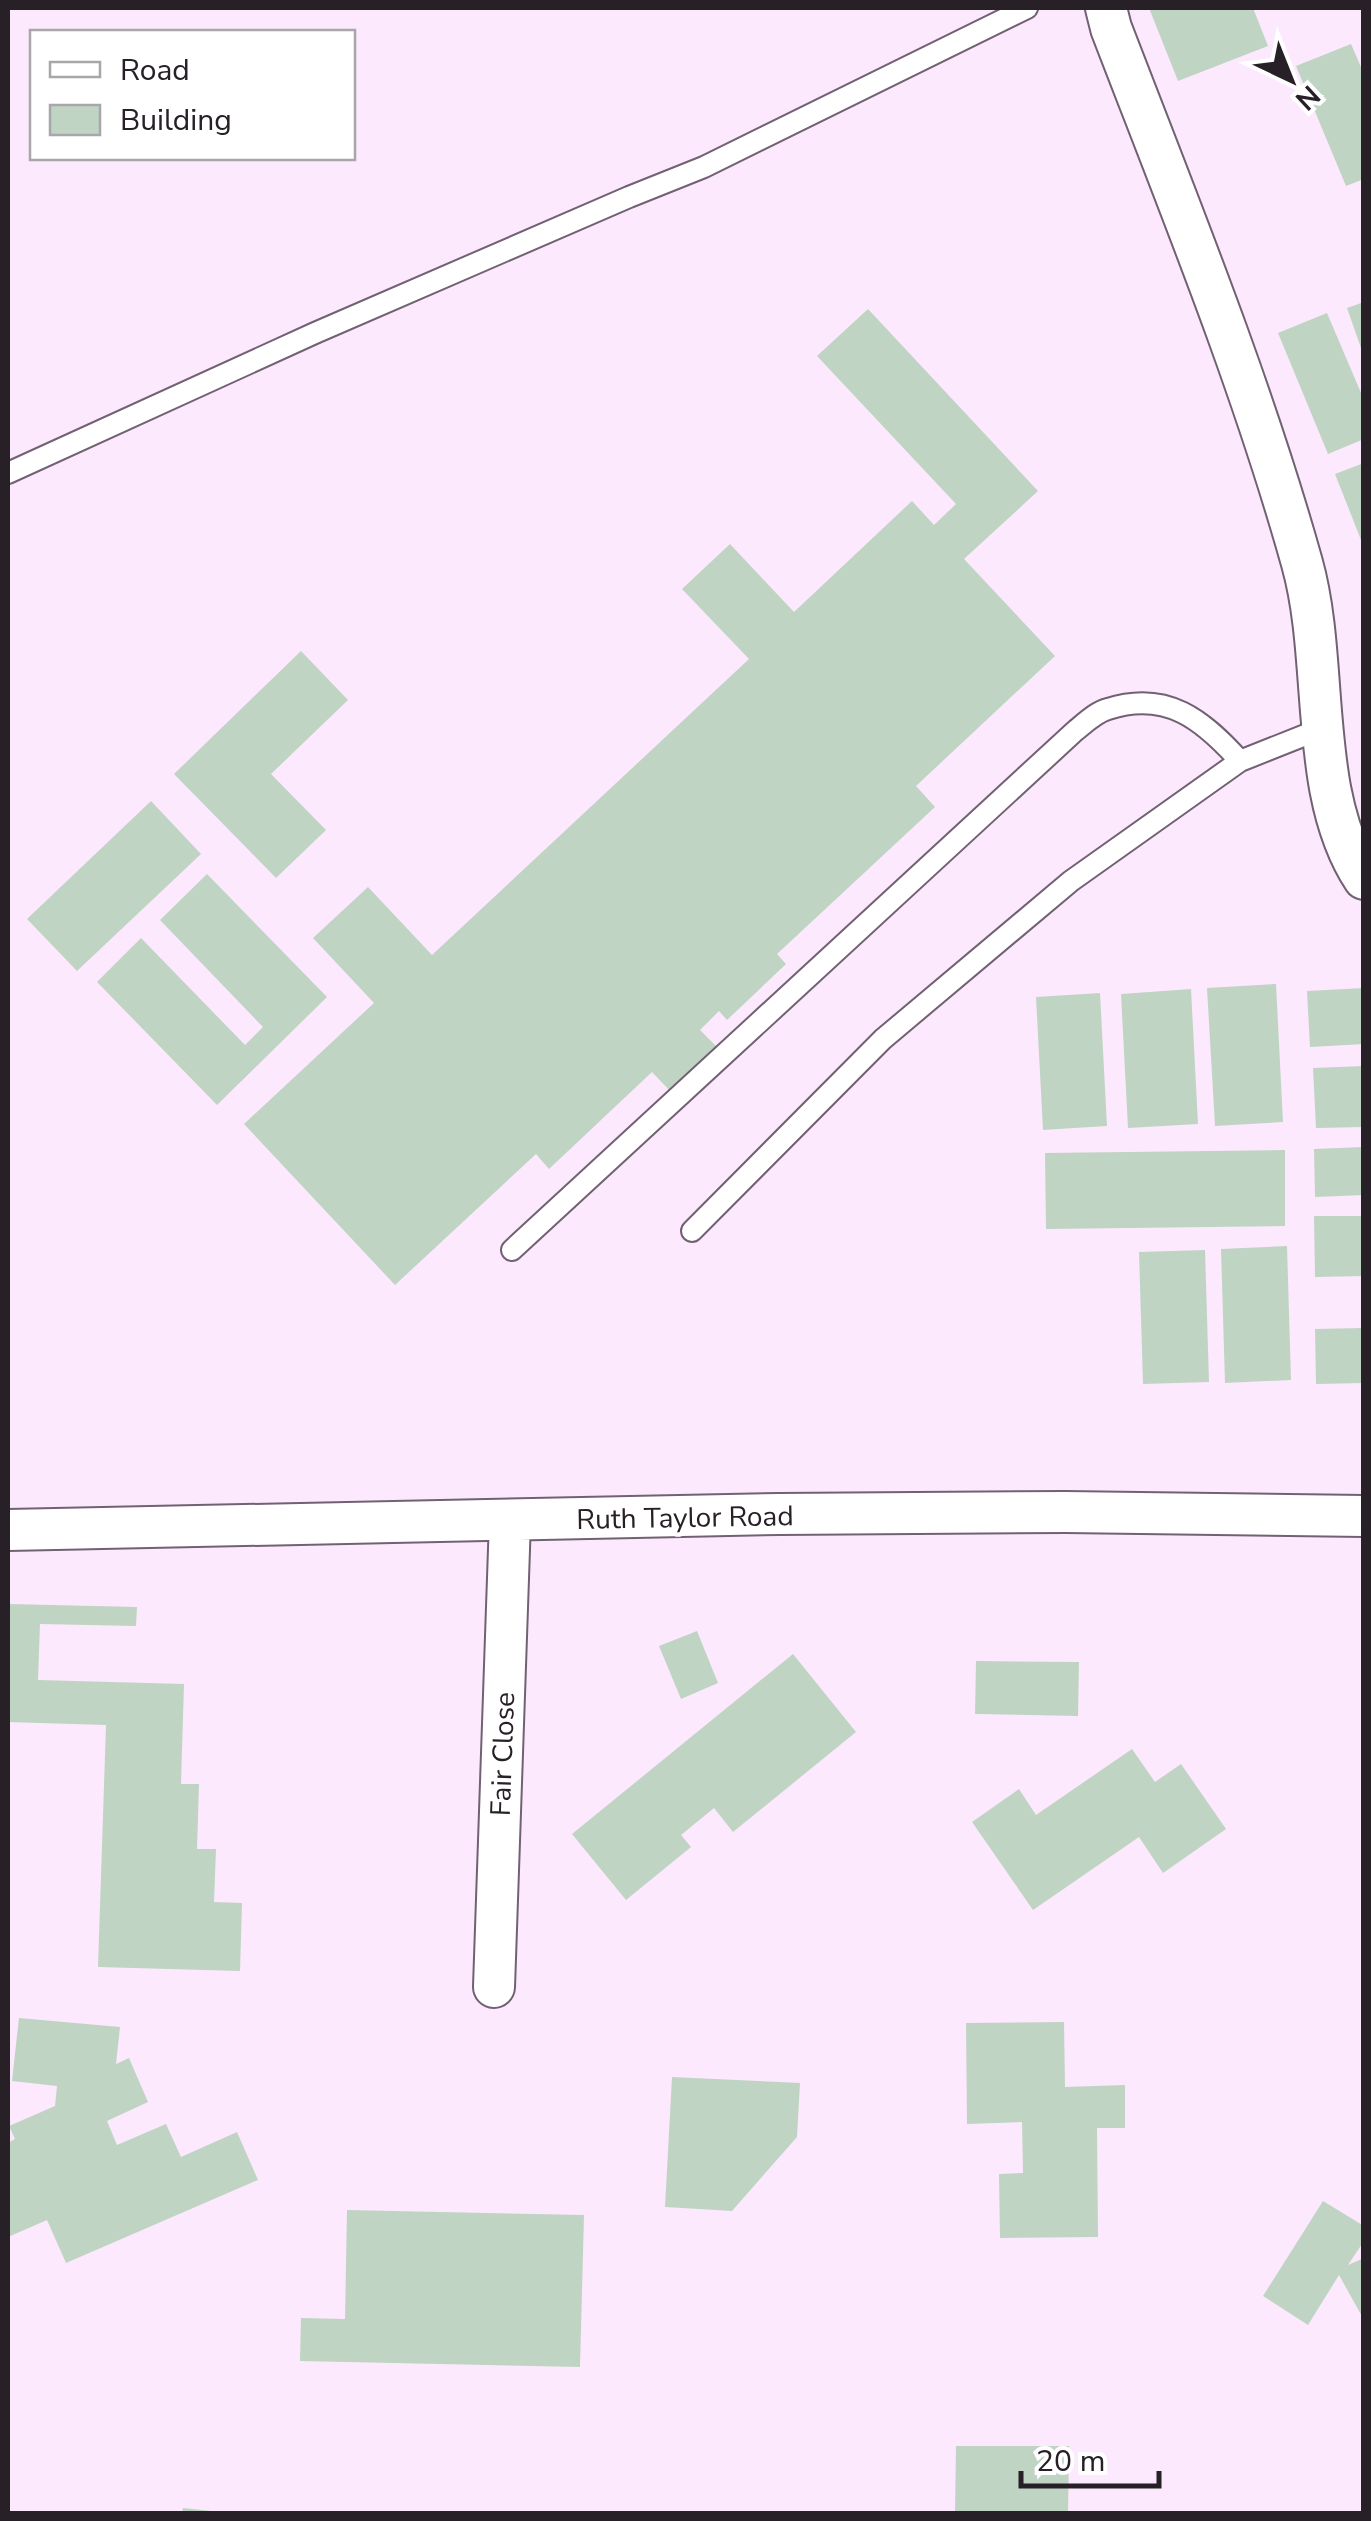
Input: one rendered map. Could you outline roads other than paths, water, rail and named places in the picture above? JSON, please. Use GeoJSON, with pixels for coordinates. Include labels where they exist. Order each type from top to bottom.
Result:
{"type":"FeatureCollection","features":[{"type":"Feature","properties":{"kind":"street"},"geometry":{"type":"LineString","coordinates":[[1106,8],[1217,305],[1302,565],[1312,610],[1334,813],[1350,858],[1364,879]]}},
{"type":"Feature","properties":{"kind":"street","name":"Ruth Taylor Road"},"geometry":{"type":"LineString","coordinates":[[8,1530],[780,1514],[1364,1516]]}},
{"type":"Feature","properties":{"kind":"street","name":"Fair Close"},"geometry":{"type":"LineString","coordinates":[[494,1987],[510,1520]]}},
{"type":"Feature","properties":{"kind":"lane"},"geometry":{"type":"LineString","coordinates":[[8,473],[332,325],[704,167],[1027,8]]}},
{"type":"Feature","properties":{"kind":"lane"},"geometry":{"type":"LineString","coordinates":[[512,1250],[1074,730],[1105,709],[1146,704],[1166,705],[1187,713],[1217,736],[1240,761]]}},
{"type":"Feature","properties":{"kind":"lane"},"geometry":{"type":"LineString","coordinates":[[692,1231],[882,1039],[1072,881],[1240,761],[1323,728]]}}]}
